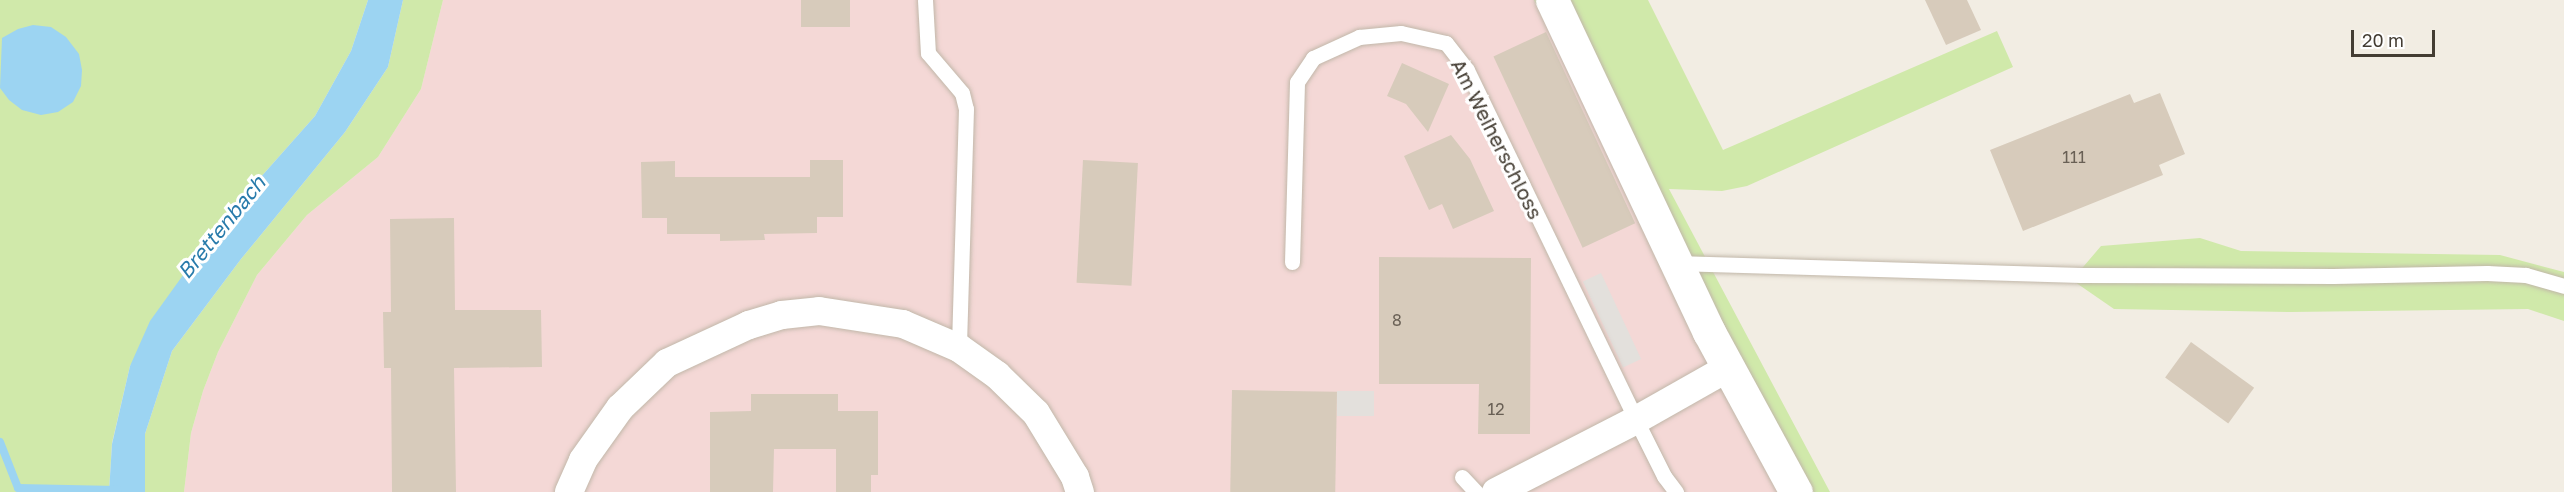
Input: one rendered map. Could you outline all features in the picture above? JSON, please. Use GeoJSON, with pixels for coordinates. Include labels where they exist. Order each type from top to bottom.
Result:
{"type":"FeatureCollection","features":[{"type":"Feature","properties":{"kind":"street"},"geometry":{"type":"LineString","coordinates":[[1552,0],[1674,262],[1728,368],[1796,492]]}},
{"type":"Feature","properties":{"kind":"street"},"geometry":{"type":"LineString","coordinates":[[569,492],[583,460],[620,408],[667,363],[749,325],[782,315],[819,311],[903,324],[960,348],[997,375],[1036,413],[1075,477],[1080,492]]}},
{"type":"Feature","properties":{"kind":"street"},"geometry":{"type":"LineString","coordinates":[[1496,492],[1636,420],[1728,368]]}},
{"type":"Feature","properties":{"kind":"lane"},"geometry":{"type":"LineString","coordinates":[[925,0],[928,53],[962,93],[966,109],[960,348]]}},
{"type":"Feature","properties":{"kind":"lane","name":"Am Weiherschloss"},"geometry":{"type":"LineString","coordinates":[[1292,262],[1297,81],[1313,58],[1359,38],[1401,33],[1446,43],[1467,70],[1636,420],[1664,476],[1676,492]]}},
{"type":"Feature","properties":{"kind":"lane"},"geometry":{"type":"LineString","coordinates":[[1674,262],[2092,275],[2487,273],[2526,275],[2564,286]]}},
{"type":"Feature","properties":{"kind":"lane"},"geometry":{"type":"LineString","coordinates":[[1462,477],[1476,492]]}},
{"type":"Feature","properties":{"kind":"shaded area"},"geometry":{"type":"Polygon","coordinates":[[[443,0],[1534,0],[1783,492],[184,492],[191,433],[203,391],[218,352],[257,275],[307,215],[378,157],[421,89],[443,0]]]}},
{"type":"Feature","properties":{"kind":"shaded area"},"geometry":{"type":"Polygon","coordinates":[[[1601,273],[1641,359],[1623,368],[1583,281],[1601,273]]]}},
{"type":"Feature","properties":{"kind":"shaded area"},"geometry":{"type":"Polygon","coordinates":[[[1337,391],[1374,391],[1374,416],[1337,416],[1337,391]]]}},
{"type":"Feature","properties":{"kind":"green space"},"geometry":{"type":"Polygon","coordinates":[[[0,0],[368,0],[351,51],[315,116],[222,221],[130,366],[112,443],[109,492],[0,492],[0,0]]]}},
{"type":"Feature","properties":{"kind":"green space"},"geometry":{"type":"Polygon","coordinates":[[[403,0],[443,0],[421,89],[378,157],[307,215],[257,275],[218,352],[203,391],[191,433],[184,492],[145,492],[145,434],[172,351],[241,259],[345,132],[388,67],[403,0]]]}},
{"type":"Feature","properties":{"kind":"green space"},"geometry":{"type":"Polygon","coordinates":[[[1534,0],[1648,0],[1723,150],[1997,31],[2013,67],[1747,186],[1722,191],[1669,189],[1830,492],[1783,492],[1534,0]]]}},
{"type":"Feature","properties":{"kind":"green space"},"geometry":{"type":"Polygon","coordinates":[[[2200,238],[2241,251],[2500,255],[2564,272],[2564,321],[2528,309],[2291,312],[2114,309],[2072,280],[2101,246],[2200,238]]]}},
{"type":"Feature","properties":{"kind":"water","name":"Brettenbach"},"geometry":{"type":"Polygon","coordinates":[[[368,0],[403,0],[388,67],[345,132],[241,259],[172,351],[145,434],[145,492],[109,492],[112,444],[130,366],[150,321],[222,221],[315,116],[351,51],[368,0]]]}},
{"type":"Feature","properties":{"kind":"water"},"geometry":{"type":"Polygon","coordinates":[[[33,25],[51,27],[66,37],[79,54],[82,70],[81,86],[73,102],[58,112],[41,115],[22,110],[9,100],[0,88],[2,38],[18,29],[33,25]]]}},
{"type":"Feature","properties":{"kind":"building"},"geometry":{"type":"Polygon","coordinates":[[[801,0],[850,0],[850,27],[801,27],[801,0]]]}},
{"type":"Feature","properties":{"kind":"building"},"geometry":{"type":"Polygon","coordinates":[[[1925,0],[1967,0],[1981,30],[1946,45],[1925,0]]]}},
{"type":"Feature","properties":{"kind":"building"},"geometry":{"type":"Polygon","coordinates":[[[1546,32],[1635,223],[1583,248],[1493,57],[1546,32]]]}},
{"type":"Feature","properties":{"kind":"building"},"geometry":{"type":"Polygon","coordinates":[[[1402,63],[1449,84],[1428,132],[1406,104],[1387,96],[1402,63]]]}},
{"type":"Feature","properties":{"kind":"building"},"geometry":{"type":"Polygon","coordinates":[[[2160,93],[2185,154],[2159,165],[2163,175],[2023,231],[1990,150],[2130,94],[2134,103],[2160,93]]]}},
{"type":"Feature","properties":{"kind":"building"},"geometry":{"type":"Polygon","coordinates":[[[1451,135],[1470,159],[1494,211],[1453,229],[1442,204],[1429,210],[1404,156],[1451,135]]]}},
{"type":"Feature","properties":{"kind":"building"},"geometry":{"type":"Polygon","coordinates":[[[810,160],[843,160],[843,217],[817,217],[817,233],[764,234],[765,240],[720,241],[720,234],[667,234],[667,218],[642,218],[641,162],[675,161],[675,177],[810,177],[810,160]]]}},
{"type":"Feature","properties":{"kind":"building"},"geometry":{"type":"Polygon","coordinates":[[[1083,160],[1138,163],[1131,286],[1077,283],[1083,160]]]}},
{"type":"Feature","properties":{"kind":"building"},"geometry":{"type":"Polygon","coordinates":[[[454,218],[455,310],[541,310],[542,367],[454,368],[456,492],[392,492],[391,368],[384,368],[383,312],[391,312],[390,219],[454,218]]]}},
{"type":"Feature","properties":{"kind":"building"},"geometry":{"type":"Polygon","coordinates":[[[1379,257],[1531,258],[1530,434],[1478,434],[1479,384],[1379,384],[1379,257]]]}},
{"type":"Feature","properties":{"kind":"building"},"geometry":{"type":"Polygon","coordinates":[[[2191,342],[2254,388],[2228,423],[2165,378],[2191,342]]]}},
{"type":"Feature","properties":{"kind":"building"},"geometry":{"type":"Polygon","coordinates":[[[1232,390],[1337,392],[1335,492],[1230,492],[1232,390]]]}},
{"type":"Feature","properties":{"kind":"building"},"geometry":{"type":"Polygon","coordinates":[[[751,394],[838,394],[838,411],[878,411],[878,475],[871,475],[871,492],[836,492],[836,449],[774,449],[773,492],[710,492],[710,412],[751,411],[751,394]]]}},
{"type":"Feature","properties":{"kind":"waterway"},"geometry":{"type":"LineString","coordinates":[[0,442],[18,488],[118,490]]}}]}
